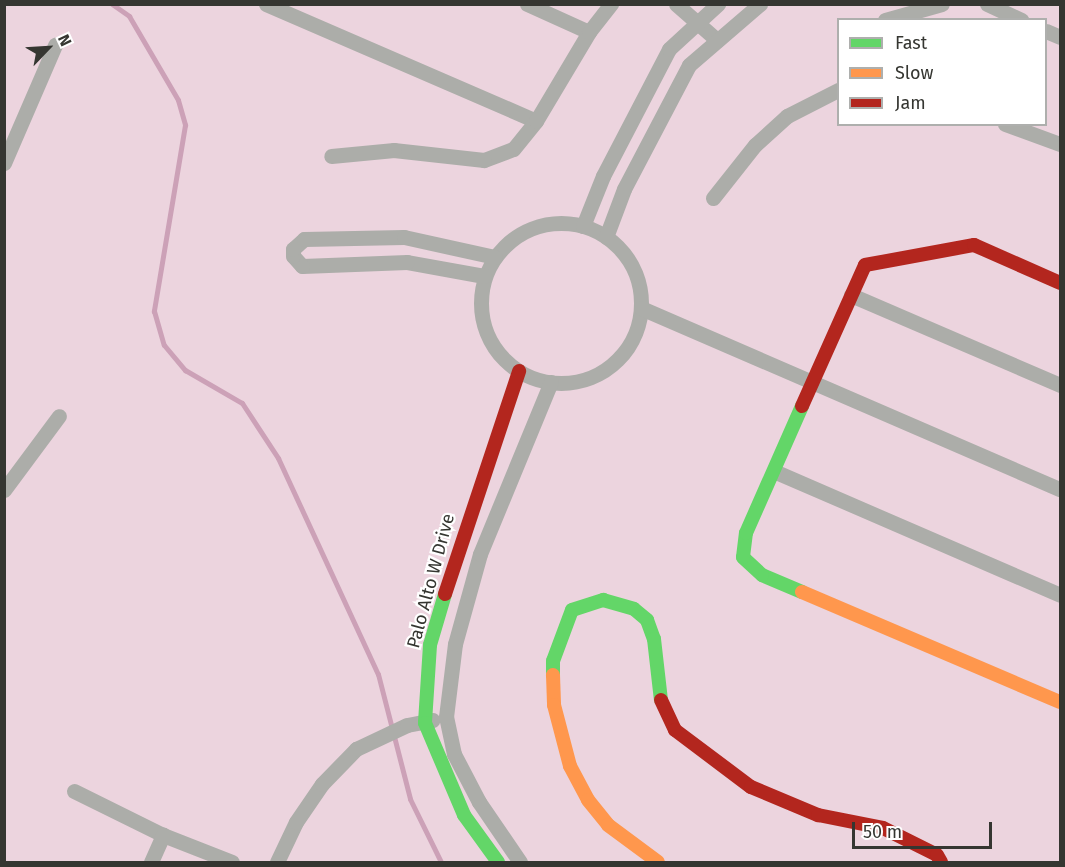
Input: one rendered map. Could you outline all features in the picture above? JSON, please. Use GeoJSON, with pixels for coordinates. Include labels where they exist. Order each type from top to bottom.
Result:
{"type":"FeatureCollection","features":[{"type":"Feature","properties":{"kind":"street"},"geometry":{"type":"LineString","coordinates":[[266,4],[536,121]]}},
{"type":"Feature","properties":{"kind":"street"},"geometry":{"type":"LineString","coordinates":[[527,4],[589,32]]}},
{"type":"Feature","properties":{"kind":"street"},"geometry":{"type":"LineString","coordinates":[[331,156],[394,150],[484,160],[513,149],[536,121],[589,32],[611,4]]}},
{"type":"Feature","properties":{"kind":"street"},"geometry":{"type":"LineString","coordinates":[[676,4],[717,40]]}},
{"type":"Feature","properties":{"kind":"street"},"geometry":{"type":"LineString","coordinates":[[583,226],[603,176],[669,49],[718,4]]}},
{"type":"Feature","properties":{"kind":"street"},"geometry":{"type":"LineString","coordinates":[[606,237],[624,189],[689,65],[760,4]]}},
{"type":"Feature","properties":{"kind":"street"},"geometry":{"type":"LineString","coordinates":[[892,18],[942,4]]}},
{"type":"Feature","properties":{"kind":"street"},"geometry":{"type":"LineString","coordinates":[[987,4],[1017,18]]}},
{"type":"Feature","properties":{"kind":"street"},"geometry":{"type":"LineString","coordinates":[[4,164],[55,45]]}},
{"type":"Feature","properties":{"kind":"street"},"geometry":{"type":"LineString","coordinates":[[713,198],[755,145],[788,116],[837,91]]}},
{"type":"Feature","properties":{"kind":"street"},"geometry":{"type":"LineString","coordinates":[[1010,126],[1060,144]]}},
{"type":"Feature","properties":{"kind":"street"},"geometry":{"type":"LineString","coordinates":[[568,222],[606,237],[629,260],[638,283],[641,308],[633,339],[612,365],[583,380],[551,382],[519,371],[494,346],[486,331],[481,297],[484,276],[495,257],[510,241],[537,226],[568,222]]}},
{"type":"Feature","properties":{"kind":"street"},"geometry":{"type":"LineString","coordinates":[[484,276],[407,262],[302,266],[293,256],[293,249],[304,239],[404,237],[495,257]]}},
{"type":"Feature","properties":{"kind":"street"},"geometry":{"type":"LineString","coordinates":[[1060,283],[974,245],[865,265],[776,472],[746,533],[742,556],[762,575],[1060,702]]}},
{"type":"Feature","properties":{"kind":"street"},"geometry":{"type":"LineString","coordinates":[[851,295],[1060,385]]}},
{"type":"Feature","properties":{"kind":"street"},"geometry":{"type":"LineString","coordinates":[[641,308],[814,380],[1060,489]]}},
{"type":"Feature","properties":{"kind":"street","name":"Palo Alto W Drive"},"geometry":{"type":"LineString","coordinates":[[498,862],[464,815],[425,723],[430,645],[459,545],[519,371]]}},
{"type":"Feature","properties":{"kind":"street"},"geometry":{"type":"LineString","coordinates":[[520,862],[459,764],[446,717],[455,644],[480,554],[551,382]]}},
{"type":"Feature","properties":{"kind":"street"},"geometry":{"type":"LineString","coordinates":[[4,490],[59,416]]}},
{"type":"Feature","properties":{"kind":"street"},"geometry":{"type":"LineString","coordinates":[[776,472],[1060,595]]}},
{"type":"Feature","properties":{"kind":"street"},"geometry":{"type":"LineString","coordinates":[[658,862],[608,825],[588,801],[570,766],[554,705],[553,661],[572,610],[603,600],[634,609],[647,620],[654,639],[660,699],[675,730],[714,762],[751,787],[818,815],[883,828],[937,855],[941,862]]}},
{"type":"Feature","properties":{"kind":"street"},"geometry":{"type":"LineString","coordinates":[[277,862],[296,822],[322,784],[356,749],[407,725],[446,717]]}},
{"type":"Feature","properties":{"kind":"street"},"geometry":{"type":"LineString","coordinates":[[74,791],[163,835],[232,862]]}},
{"type":"Feature","properties":{"kind":"street"},"geometry":{"type":"LineString","coordinates":[[151,862],[163,835]]}},
{"type":"Feature","properties":{"kind":"shaded area"},"geometry":{"type":"Polygon","coordinates":[[[5,5],[1060,5],[1060,862],[5,862],[5,5]]]}},
{"type":"Feature","properties":{"kind":"waterway"},"geometry":{"type":"LineString","coordinates":[[112,4],[129,16],[178,100],[185,125],[154,311],[164,345],[185,370],[242,403],[278,458],[378,674],[410,799],[441,862]]}},
{"type":"Feature","properties":{"kind":"traffic: fast"},"geometry":{"type":"LineString","coordinates":[[802,406],[746,533],[743,557],[762,575],[802,592]]}},
{"type":"Feature","properties":{"kind":"traffic: fast"},"geometry":{"type":"LineString","coordinates":[[445,594],[430,645],[425,723],[464,815],[498,862]]}},
{"type":"Feature","properties":{"kind":"traffic: fast"},"geometry":{"type":"LineString","coordinates":[[553,675],[553,661],[572,610],[603,600],[634,609],[647,620],[654,639],[661,700]]}},
{"type":"Feature","properties":{"kind":"traffic: slow"},"geometry":{"type":"LineString","coordinates":[[802,592],[1060,702]]}},
{"type":"Feature","properties":{"kind":"traffic: slow"},"geometry":{"type":"LineString","coordinates":[[553,675],[554,705],[570,766],[588,800],[608,825],[658,862]]}},
{"type":"Feature","properties":{"kind":"traffic: jam"},"geometry":{"type":"LineString","coordinates":[[802,406],[865,265],[974,245],[1060,283]]}},
{"type":"Feature","properties":{"kind":"traffic: jam"},"geometry":{"type":"LineString","coordinates":[[445,594],[519,371]]}},
{"type":"Feature","properties":{"kind":"traffic: jam"},"geometry":{"type":"LineString","coordinates":[[661,700],[675,730],[751,787],[818,815],[883,828],[937,855],[941,862]]}}]}
